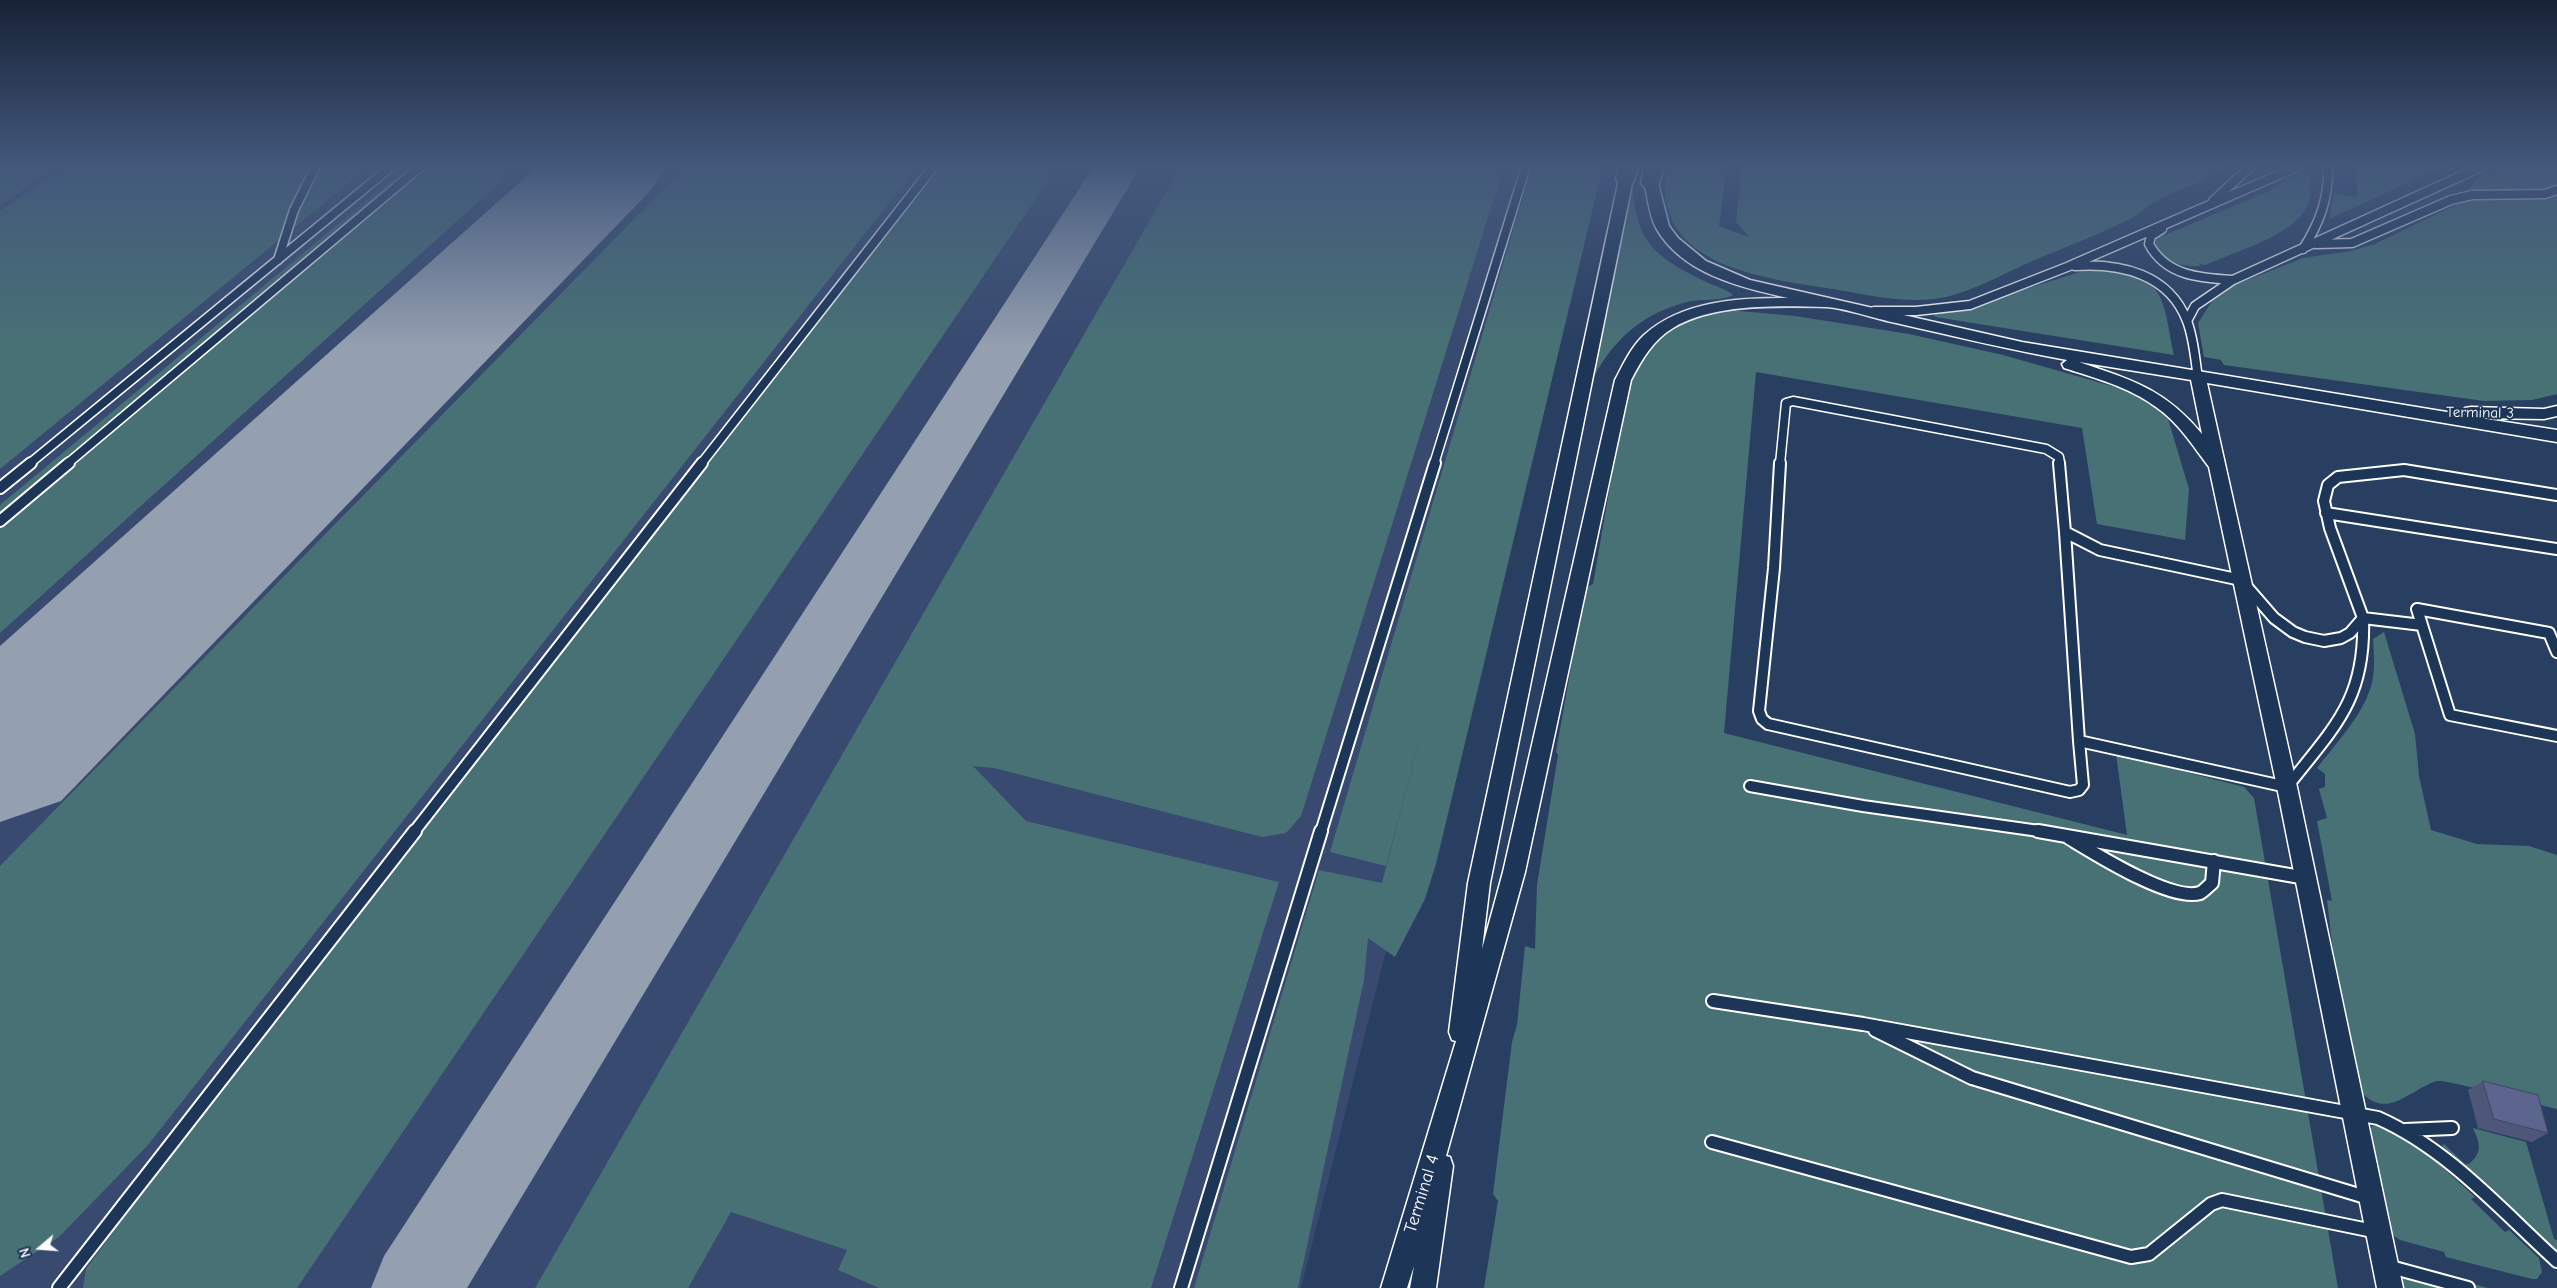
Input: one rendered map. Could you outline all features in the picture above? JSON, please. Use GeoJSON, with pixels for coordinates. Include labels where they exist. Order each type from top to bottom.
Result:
{"type":"FeatureCollection","features":[{"type":"Feature","properties":{"kind":"street"},"geometry":{"type":"LineString","coordinates":[[1423,1288],[1451,1100],[1479,883],[1617,226]]}},
{"type":"Feature","properties":{"kind":"street"},"geometry":{"type":"LineString","coordinates":[[1662,226],[1672,241],[1701,264],[1745,284],[1823,303],[2022,347],[2198,378],[2557,436]]}},
{"type":"Feature","properties":{"kind":"street"},"geometry":{"type":"LineString","coordinates":[[1451,1100],[1514,872],[1623,380],[1637,354],[1650,337],[1682,317],[1729,307],[1823,303]]}},
{"type":"Feature","properties":{"kind":"street"},"geometry":{"type":"LineString","coordinates":[[2022,347],[2148,394],[2169,409],[2187,427],[2219,468]]}},
{"type":"Feature","properties":{"kind":"street"},"geometry":{"type":"LineString","coordinates":[[2198,378],[2287,787],[2390,1288]]}},
{"type":"Feature","properties":{"kind":"street","name":"Terminal 3"},"geometry":{"type":"LineString","coordinates":[[2402,411],[2544,414],[2557,411]]}},
{"type":"Feature","properties":{"kind":"street","name":"Terminal 4"},"geometry":{"type":"LineString","coordinates":[[1394,1288],[1451,1100]]}},
{"type":"Feature","properties":{"kind":"lane"},"geometry":{"type":"LineString","coordinates":[[278,260],[289,226]]}},
{"type":"Feature","properties":{"kind":"lane"},"geometry":{"type":"LineString","coordinates":[[0,488],[319,226]]}},
{"type":"Feature","properties":{"kind":"lane"},"geometry":{"type":"LineString","coordinates":[[0,522],[350,226]]}},
{"type":"Feature","properties":{"kind":"lane"},"geometry":{"type":"LineString","coordinates":[[59,1288],[887,226]]}},
{"type":"Feature","properties":{"kind":"lane"},"geometry":{"type":"LineString","coordinates":[[1181,1288],[1508,226]]}},
{"type":"Feature","properties":{"kind":"lane"},"geometry":{"type":"LineString","coordinates":[[1863,311],[1916,311],[1970,304],[2067,267],[2157,226]]}},
{"type":"Feature","properties":{"kind":"lane"},"geometry":{"type":"LineString","coordinates":[[2165,226],[2151,236],[2149,244],[2158,259],[2182,273],[2200,278],[2233,280]]}},
{"type":"Feature","properties":{"kind":"lane"},"geometry":{"type":"LineString","coordinates":[[2303,249],[2317,226]]}},
{"type":"Feature","properties":{"kind":"lane"},"geometry":{"type":"LineString","coordinates":[[2187,321],[2195,306],[2233,280],[2354,226]]}},
{"type":"Feature","properties":{"kind":"lane"},"geometry":{"type":"LineString","coordinates":[[2315,244],[2352,243],[2391,226]]}},
{"type":"Feature","properties":{"kind":"lane"},"geometry":{"type":"LineString","coordinates":[[2067,267],[2097,264],[2135,271],[2166,288],[2176,299],[2187,321],[2198,378]]}},
{"type":"Feature","properties":{"kind":"lane"},"geometry":{"type":"LineString","coordinates":[[1792,401],[2055,452],[2059,457],[2064,532],[2083,785],[2079,790],[2070,792],[1768,724],[1762,719],[1759,711],[1774,568],[1782,428],[1786,403],[1792,401]]}},
{"type":"Feature","properties":{"kind":"lane"},"geometry":{"type":"LineString","coordinates":[[2079,741],[2287,787],[2330,733],[2353,699],[2358,684],[2362,659],[2365,632],[2363,618],[2326,513],[2324,493],[2328,485],[2338,477],[2404,470],[2557,495]]}},
{"type":"Feature","properties":{"kind":"lane"},"geometry":{"type":"LineString","coordinates":[[2326,513],[2557,548]]}},
{"type":"Feature","properties":{"kind":"lane"},"geometry":{"type":"LineString","coordinates":[[2064,532],[2100,550],[2241,580],[2269,616],[2280,626],[2303,638],[2327,641],[2344,637],[2363,618]]}},
{"type":"Feature","properties":{"kind":"lane"},"geometry":{"type":"LineString","coordinates":[[2557,652],[2549,633],[2417,609],[2450,715],[2557,736]]}},
{"type":"Feature","properties":{"kind":"lane"},"geometry":{"type":"LineString","coordinates":[[2363,618],[2422,625]]}},
{"type":"Feature","properties":{"kind":"lane"},"geometry":{"type":"LineString","coordinates":[[1750,786],[2064,835],[2306,878]]}},
{"type":"Feature","properties":{"kind":"lane"},"geometry":{"type":"LineString","coordinates":[[2064,835],[2116,867],[2168,891],[2196,894],[2208,889],[2216,875],[2214,862]]}},
{"type":"Feature","properties":{"kind":"lane"},"geometry":{"type":"LineString","coordinates":[[1713,1001],[1863,1024],[2355,1116],[2378,1118],[2405,1130],[2444,1158],[2557,1261]]}},
{"type":"Feature","properties":{"kind":"lane"},"geometry":{"type":"LineString","coordinates":[[1863,1024],[1972,1078],[2372,1199]]}},
{"type":"Feature","properties":{"kind":"lane"},"geometry":{"type":"LineString","coordinates":[[2405,1130],[2452,1128]]}},
{"type":"Feature","properties":{"kind":"lane"},"geometry":{"type":"LineString","coordinates":[[1712,1142],[2131,1257],[2149,1254],[2211,1204],[2222,1200],[2379,1232]]}},
{"type":"Feature","properties":{"kind":"lane"},"geometry":{"type":"LineString","coordinates":[[2386,1266],[2468,1288]]}},
{"type":"Feature","properties":{"kind":"shaded area"},"geometry":{"type":"Polygon","coordinates":[[[0,226],[1569,226],[1301,1288],[0,1288],[0,226]]]}},
{"type":"Feature","properties":{"kind":"green space"},"geometry":{"type":"Polygon","coordinates":[[[0,226],[296,226],[0,469],[0,226]]]}},
{"type":"Feature","properties":{"kind":"green space"},"geometry":{"type":"Polygon","coordinates":[[[336,226],[451,226],[0,633],[0,505],[336,226]]]}},
{"type":"Feature","properties":{"kind":"green space"},"geometry":{"type":"Polygon","coordinates":[[[627,226],[871,226],[148,1145],[59,1237],[0,1276],[0,866],[627,226]]]}},
{"type":"Feature","properties":{"kind":"green space"},"geometry":{"type":"Polygon","coordinates":[[[890,226],[1017,226],[297,1288],[83,1288],[86,1269],[124,1217],[890,226]]]}},
{"type":"Feature","properties":{"kind":"green space"},"geometry":{"type":"Polygon","coordinates":[[[1146,226],[1485,226],[1301,816],[1286,833],[1262,837],[994,768],[973,766],[1026,821],[1279,882],[1151,1288],[879,1288],[838,1270],[847,1250],[731,1212],[688,1288],[535,1288],[1146,226]]]}},
{"type":"Feature","properties":{"kind":"green space"},"geometry":{"type":"Polygon","coordinates":[[[1514,226],[1589,226],[1436,864],[1425,899],[1395,957],[1368,938],[1364,980],[1298,1288],[1194,1288],[1319,870],[1382,883],[1425,718],[1386,866],[1330,852],[1514,226]]]}},
{"type":"Feature","properties":{"kind":"green space"},"geometry":{"type":"Polygon","coordinates":[[[1623,226],[1640,226],[1658,253],[1670,262],[1733,295],[1718,299],[1691,301],[1658,312],[1644,320],[1620,340],[1609,353],[1591,382],[1623,226]]]}},
{"type":"Feature","properties":{"kind":"green space"},"geometry":{"type":"Polygon","coordinates":[[[1675,226],[1719,226],[1749,237],[1740,226],[2115,226],[1957,294],[1918,300],[1875,296],[1745,272],[1717,261],[1693,246],[1675,226]]]}},
{"type":"Feature","properties":{"kind":"green space"},"geometry":{"type":"Polygon","coordinates":[[[2186,226],[2288,226],[2277,234],[2247,248],[2205,265],[2198,263],[2201,266],[2179,265],[2169,260],[2154,245],[2158,238],[2186,226]]]}},
{"type":"Feature","properties":{"kind":"green space"},"geometry":{"type":"Polygon","coordinates":[[[2412,226],[2557,226],[2557,394],[2532,400],[2484,401],[2224,365],[2221,360],[2204,357],[2198,323],[2212,301],[2227,288],[2303,258],[2351,251],[2375,244],[2412,226]]]}},
{"type":"Feature","properties":{"kind":"green space"},"geometry":{"type":"Polygon","coordinates":[[[2086,270],[2125,272],[2144,279],[2151,285],[2164,306],[2174,355],[1935,317],[1934,314],[1966,308],[2086,270]]]}},
{"type":"Feature","properties":{"kind":"green space"},"geometry":{"type":"Polygon","coordinates":[[[1728,310],[1795,316],[1909,334],[2003,355],[2147,396],[2168,419],[2189,489],[2185,540],[2097,524],[2082,428],[1756,372],[1724,733],[2127,835],[2116,754],[2244,787],[2254,798],[2338,1288],[1484,1288],[1498,1201],[1493,1194],[1512,1042],[1517,1025],[1525,946],[1535,949],[1537,885],[1558,755],[1556,752],[1585,588],[1593,584],[1614,463],[1612,458],[1627,402],[1628,382],[1649,344],[1679,321],[1728,310]]]}},
{"type":"Feature","properties":{"kind":"green space"},"geometry":{"type":"Polygon","coordinates":[[[2384,632],[2415,734],[2419,776],[2431,830],[2477,844],[2529,846],[2557,855],[2557,1109],[2444,1081],[2437,1081],[2427,1085],[2400,1100],[2390,1103],[2381,1104],[2372,1101],[2362,1093],[2336,978],[2327,900],[2332,901],[2317,821],[2327,818],[2319,789],[2325,787],[2325,774],[2317,768],[2346,732],[2365,702],[2374,673],[2373,639],[2384,632]]]}},
{"type":"Feature","properties":{"kind":"green space"},"geometry":{"type":"Polygon","coordinates":[[[2374,1125],[2414,1141],[2475,1197],[2471,1199],[2505,1232],[2509,1230],[2539,1258],[2542,1272],[2537,1279],[2446,1257],[2444,1252],[2400,1240],[2391,1234],[2369,1129],[2374,1125]]]}},
{"type":"Feature","properties":{"kind":"green space"},"geometry":{"type":"Polygon","coordinates":[[[2473,1128],[2526,1142],[2554,1239],[2557,1240],[2557,1253],[2442,1146],[2444,1144],[2465,1164],[2469,1164],[2477,1156],[2479,1148],[2473,1128]]]}},
{"type":"Feature","properties":{"kind":"green space"},"geometry":{"type":"Polygon","coordinates":[[[2411,1267],[2488,1288],[2403,1288],[2399,1270],[2411,1267]]]}},
{"type":"Feature","properties":{"kind":"building"},"geometry":{"type":"Polygon","coordinates":[[[2483,1081],[2538,1095],[2548,1133],[2494,1119],[2483,1081]]]}},
{"type":"Feature","properties":{"kind":"taxiway"},"geometry":{"type":"LineString","coordinates":[[416,1288],[1080,226]]}},
{"type":"Feature","properties":{"kind":"runway"},"geometry":{"type":"LineString","coordinates":[[0,751],[546,226]]}}]}
